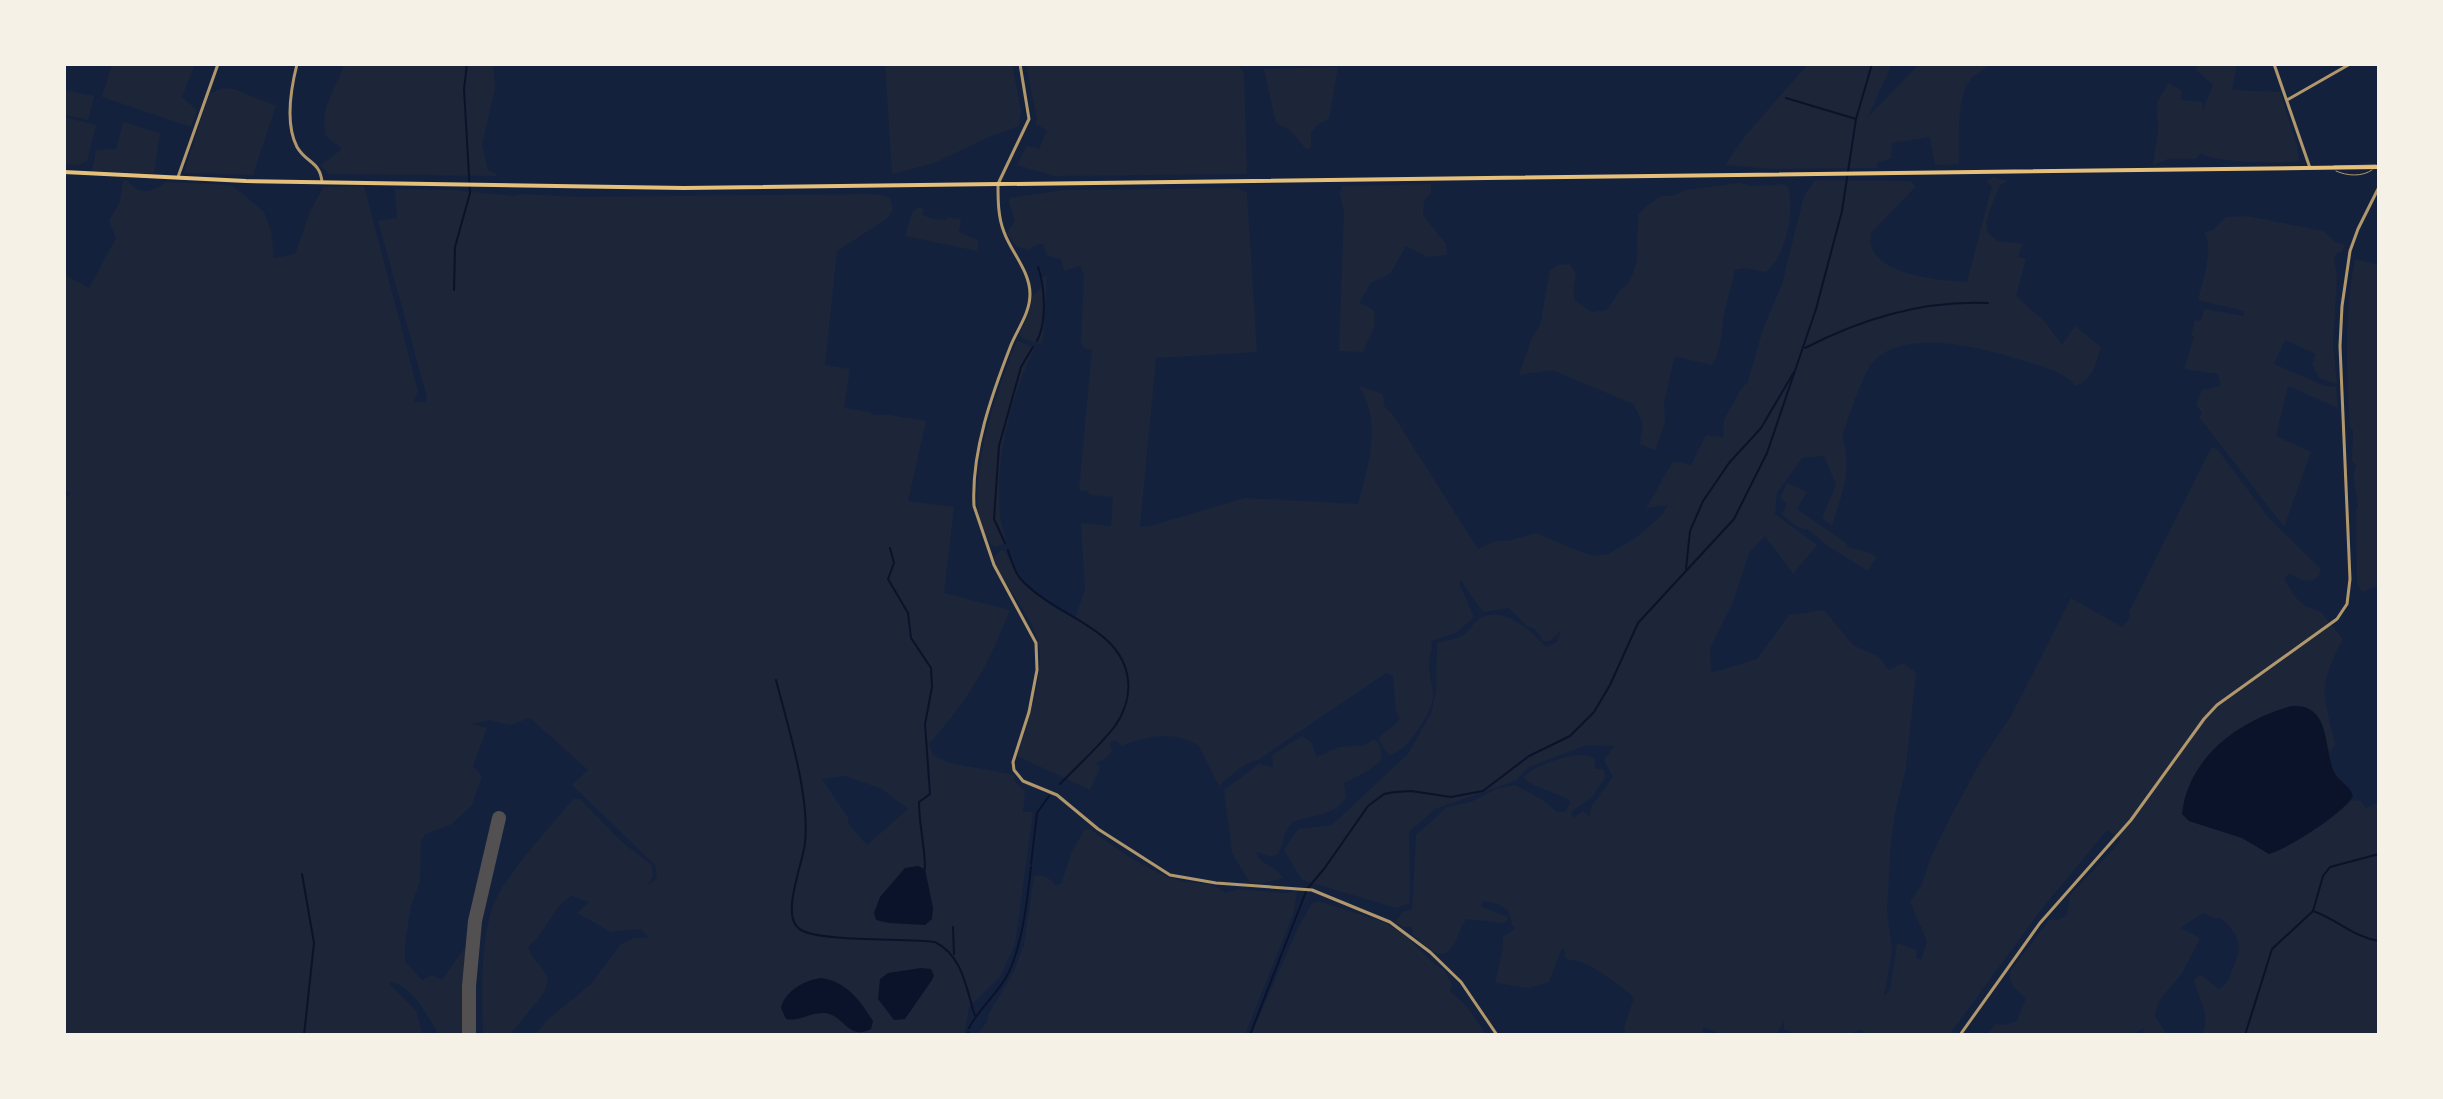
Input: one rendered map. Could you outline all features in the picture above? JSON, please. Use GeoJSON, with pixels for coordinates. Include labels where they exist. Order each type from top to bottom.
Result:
{"type":"FeatureCollection","features":[{"type":"Feature","properties":{"kind":"main road"},"geometry":{"type":"LineString","coordinates":[[64,172],[397,184],[712,188],[2378,166]]}},
{"type":"Feature","properties":{"kind":"street"},"geometry":{"type":"LineString","coordinates":[[178,177],[218,64]]}},
{"type":"Feature","properties":{"kind":"street"},"geometry":{"type":"LineString","coordinates":[[297,64],[291,106],[294,137],[300,151],[320,169],[322,182]]}},
{"type":"Feature","properties":{"kind":"street"},"geometry":{"type":"LineString","coordinates":[[1020,64],[1029,119],[998,184],[999,211],[1003,231],[1028,280],[1030,293],[1026,316],[1013,341],[992,402],[976,463],[973,497],[994,565],[1036,643],[1037,670],[1029,712],[1014,755],[1014,770],[1023,781],[1057,795],[1098,829],[1170,875],[1216,883],[1312,890],[1390,922],[1430,952],[1461,982],[1497,1035]]}},
{"type":"Feature","properties":{"kind":"street"},"geometry":{"type":"LineString","coordinates":[[2274,64],[2310,168]]}},
{"type":"Feature","properties":{"kind":"street"},"geometry":{"type":"LineString","coordinates":[[2286,100],[2350,64]]}},
{"type":"Feature","properties":{"kind":"street"},"geometry":{"type":"LineString","coordinates":[[1960,1035],[2040,923],[2131,820],[2204,719],[2217,705],[2337,619],[2347,604],[2351,592],[2340,346],[2342,306],[2350,251],[2379,187]]}},
{"type":"Feature","properties":{"kind":"shaded area"},"geometry":{"type":"Polygon","coordinates":[[[112,64],[195,64],[182,97],[197,110],[191,127],[102,97],[111,68],[115,65],[112,64]]]}},
{"type":"Feature","properties":{"kind":"shaded area"},"geometry":{"type":"Polygon","coordinates":[[[344,64],[493,64],[495,88],[482,145],[488,170],[499,176],[328,174],[321,165],[342,149],[325,135],[325,114],[344,64]]]}},
{"type":"Feature","properties":{"kind":"shaded area"},"geometry":{"type":"Polygon","coordinates":[[[885,64],[1012,64],[1021,111],[1019,126],[934,163],[892,174],[885,64]]]}},
{"type":"Feature","properties":{"kind":"shaded area"},"geometry":{"type":"Polygon","coordinates":[[[1026,64],[1237,64],[1244,72],[1247,174],[1054,176],[1017,165],[1027,146],[1039,149],[1047,130],[1035,124],[1037,119],[1026,64]]]}},
{"type":"Feature","properties":{"kind":"shaded area"},"geometry":{"type":"Polygon","coordinates":[[[1808,64],[1892,64],[1868,117],[1919,64],[1991,64],[1972,78],[1962,98],[1959,164],[1935,165],[1930,137],[1892,143],[1891,158],[1877,163],[1877,168],[1772,169],[1725,165],[1745,136],[1808,64]]]}},
{"type":"Feature","properties":{"kind":"shaded area"},"geometry":{"type":"Polygon","coordinates":[[[2198,64],[2237,64],[2232,90],[2280,92],[2299,161],[2233,161],[2201,153],[2196,159],[2168,159],[2153,165],[2158,130],[2157,102],[2169,83],[2182,91],[2181,100],[2202,102],[2203,110],[2213,85],[2195,69],[2198,64]]]}},
{"type":"Feature","properties":{"kind":"shaded area"},"geometry":{"type":"Polygon","coordinates":[[[1338,67],[1329,119],[1317,125],[1311,133],[1311,147],[1307,150],[1290,130],[1276,123],[1264,69],[1338,67]]]}},
{"type":"Feature","properties":{"kind":"shaded area"},"geometry":{"type":"Polygon","coordinates":[[[223,88],[234,89],[276,106],[253,175],[184,173],[209,94],[223,88]]]}},
{"type":"Feature","properties":{"kind":"shaded area"},"geometry":{"type":"Polygon","coordinates":[[[64,90],[94,96],[88,120],[64,115],[64,90]]]}},
{"type":"Feature","properties":{"kind":"shaded area"},"geometry":{"type":"Polygon","coordinates":[[[64,117],[96,125],[87,161],[78,165],[64,164],[64,117]]]}},
{"type":"Feature","properties":{"kind":"shaded area"},"geometry":{"type":"Polygon","coordinates":[[[123,122],[160,133],[154,174],[92,171],[96,150],[116,149],[123,122]]]}},
{"type":"Feature","properties":{"kind":"shaded area"},"geometry":{"type":"Polygon","coordinates":[[[1993,177],[2008,181],[1998,189],[1986,221],[1987,232],[1998,241],[2023,244],[2018,257],[2026,259],[2016,296],[2045,322],[2062,345],[2075,326],[2101,347],[2093,370],[2076,386],[2053,371],[2011,357],[1970,347],[1926,343],[1887,351],[1873,362],[1860,386],[1842,436],[1846,471],[1832,526],[1822,518],[1836,485],[1824,456],[1802,458],[1777,493],[1775,514],[1817,545],[1793,574],[1765,536],[1749,553],[1733,602],[1710,648],[1711,673],[1757,659],[1789,615],[1824,610],[1853,645],[1879,657],[1889,670],[1903,663],[1916,673],[1906,768],[1891,840],[1887,910],[1892,952],[1884,996],[1890,990],[1897,943],[1917,950],[1916,958],[1921,960],[1927,941],[1910,902],[1922,884],[1930,859],[1952,814],[1981,761],[2011,716],[2071,598],[2122,627],[2130,617],[2129,612],[2213,447],[2269,518],[2321,569],[2319,576],[2311,580],[2289,573],[2284,579],[2296,598],[2305,606],[2321,612],[2343,639],[2329,669],[2325,690],[2335,744],[2330,752],[2321,726],[2309,709],[2299,705],[2288,707],[2228,737],[2209,756],[2184,800],[2190,821],[2242,838],[2269,854],[2326,822],[2351,801],[2360,800],[2366,808],[2379,802],[2379,1035],[2202,1035],[2205,1014],[2194,980],[2201,975],[2219,989],[2222,987],[2230,975],[2239,946],[2235,934],[2226,923],[2219,917],[2216,919],[2203,913],[2181,928],[2200,938],[2182,973],[2157,1009],[2155,1016],[2167,1035],[2141,1035],[2145,1027],[2133,1035],[1987,1035],[1995,1024],[2017,1021],[2026,998],[2011,983],[2011,970],[2050,919],[2058,920],[2067,915],[2070,895],[2118,844],[2121,839],[2107,830],[2041,910],[1949,1035],[1862,1035],[1864,1031],[1860,1030],[1844,1035],[1811,1036],[1784,1029],[1784,1020],[1777,1035],[1722,1035],[1704,1027],[1702,1035],[1626,1035],[1624,1028],[1634,998],[1589,965],[1565,958],[1564,949],[1549,982],[1529,988],[1495,983],[1503,937],[1516,928],[1512,925],[1508,910],[1484,901],[1481,906],[1508,920],[1504,923],[1467,919],[1455,943],[1441,954],[1431,951],[1413,935],[1412,927],[1403,927],[1395,922],[1402,912],[1412,909],[1416,835],[1447,807],[1471,802],[1496,789],[1515,785],[1543,800],[1557,812],[1565,812],[1570,803],[1568,799],[1529,783],[1523,777],[1547,763],[1569,756],[1587,755],[1594,758],[1595,769],[1603,769],[1606,776],[1592,797],[1571,812],[1573,818],[1583,811],[1589,816],[1592,805],[1613,777],[1604,760],[1614,746],[1587,745],[1529,767],[1515,781],[1435,809],[1409,832],[1410,903],[1396,908],[1302,880],[1284,850],[1298,829],[1332,825],[1408,754],[1431,713],[1436,692],[1437,643],[1462,636],[1480,618],[1489,615],[1507,617],[1516,622],[1546,647],[1557,642],[1561,631],[1550,641],[1543,641],[1535,629],[1527,626],[1509,608],[1483,612],[1461,581],[1459,583],[1474,617],[1456,633],[1431,641],[1432,704],[1417,731],[1396,753],[1390,755],[1385,751],[1379,739],[1400,719],[1396,711],[1393,676],[1386,673],[1258,760],[1243,766],[1219,786],[1199,746],[1170,736],[1151,737],[1122,746],[1116,740],[1110,742],[1112,751],[1096,763],[1100,768],[1090,790],[1017,756],[1037,686],[1039,645],[1026,615],[994,563],[995,556],[1002,549],[1005,551],[1034,591],[1063,613],[1075,618],[1085,589],[1081,523],[1111,526],[1113,497],[1091,495],[1079,490],[1092,350],[1084,348],[1081,341],[1084,275],[1080,266],[1064,271],[1061,259],[1047,255],[1043,244],[1028,250],[1016,246],[1007,234],[1015,220],[1010,198],[1064,190],[1238,188],[1247,193],[1257,352],[1156,358],[1140,527],[1245,498],[1358,504],[1369,459],[1372,429],[1366,400],[1359,386],[1383,394],[1384,406],[1393,415],[1478,549],[1495,541],[1508,541],[1536,533],[1596,556],[1608,554],[1637,537],[1662,515],[1668,505],[1646,508],[1673,461],[1691,465],[1706,435],[1723,437],[1724,420],[1748,381],[1763,329],[1782,284],[1804,196],[1815,180],[1910,181],[1916,186],[1871,233],[1872,247],[1879,258],[1905,272],[1967,282],[1992,186],[1986,182],[1993,177]]]}},
{"type":"Feature","properties":{"kind":"shaded area"},"geometry":{"type":"Polygon","coordinates":[[[127,180],[142,191],[166,182],[232,185],[264,212],[271,231],[274,258],[295,254],[323,187],[364,186],[418,391],[414,401],[425,403],[427,397],[378,221],[397,218],[395,189],[453,190],[514,196],[867,194],[890,198],[893,210],[888,218],[837,251],[825,365],[850,369],[844,408],[926,421],[908,501],[954,507],[944,593],[1010,610],[976,681],[929,744],[933,755],[950,763],[1015,775],[1014,781],[1025,791],[1023,812],[1033,812],[1015,945],[1000,977],[969,1007],[964,1035],[535,1035],[546,1021],[591,984],[621,944],[634,938],[649,937],[640,929],[611,932],[577,913],[589,902],[571,896],[528,947],[548,980],[541,996],[511,1035],[483,1035],[483,964],[492,909],[513,872],[574,799],[580,799],[622,842],[652,865],[653,876],[647,886],[657,878],[655,865],[572,785],[588,770],[530,718],[510,725],[490,720],[471,724],[487,728],[473,766],[482,776],[472,805],[452,824],[426,834],[421,840],[420,882],[411,906],[405,962],[422,980],[432,975],[442,980],[464,949],[474,950],[474,1035],[439,1035],[413,996],[399,984],[391,982],[417,1012],[422,1035],[64,1035],[64,496],[68,497],[70,492],[64,491],[64,274],[89,288],[116,238],[109,221],[120,201],[123,181],[127,180]],[[845,776],[822,779],[848,818],[849,825],[867,845],[908,809],[882,789],[845,776]]]}},
{"type":"Feature","properties":{"kind":"shaded area"},"geometry":{"type":"Polygon","coordinates":[[[1740,183],[1753,186],[1784,184],[1788,187],[1790,208],[1784,245],[1766,272],[1745,268],[1735,270],[1719,347],[1712,365],[1677,357],[1674,359],[1664,403],[1665,423],[1655,450],[1640,444],[1643,423],[1633,404],[1552,370],[1519,375],[1532,337],[1540,325],[1550,271],[1558,265],[1570,264],[1576,274],[1573,290],[1575,301],[1592,312],[1607,310],[1633,273],[1637,260],[1638,215],[1645,207],[1661,196],[1740,183]]]}},
{"type":"Feature","properties":{"kind":"shaded area"},"geometry":{"type":"Polygon","coordinates":[[[1431,184],[1431,193],[1424,201],[1423,215],[1446,244],[1447,255],[1428,257],[1406,246],[1391,273],[1371,283],[1359,303],[1374,310],[1375,325],[1363,352],[1339,351],[1344,212],[1340,194],[1342,186],[1431,184]]]}},
{"type":"Feature","properties":{"kind":"shaded area"},"geometry":{"type":"Polygon","coordinates":[[[919,207],[924,210],[922,214],[931,219],[961,219],[959,232],[979,241],[977,251],[905,236],[912,212],[919,207]]]}},
{"type":"Feature","properties":{"kind":"shaded area"},"geometry":{"type":"Polygon","coordinates":[[[2247,216],[2323,231],[2345,245],[2342,252],[2334,257],[2337,276],[2333,345],[2337,384],[2319,378],[2312,365],[2316,354],[2285,340],[2274,364],[2325,386],[2336,387],[2338,408],[2288,386],[2276,436],[2311,452],[2284,527],[2199,417],[2202,413],[2196,404],[2202,390],[2221,386],[2218,374],[2184,369],[2194,337],[2191,336],[2195,320],[2201,321],[2204,309],[2244,316],[2244,311],[2198,300],[2208,256],[2204,232],[2213,230],[2226,217],[2247,216]]]}},
{"type":"Feature","properties":{"kind":"shaded area"},"geometry":{"type":"Polygon","coordinates":[[[2355,259],[2379,265],[2379,589],[2377,586],[2362,592],[2357,584],[2358,505],[2353,475],[2356,466],[2352,460],[2353,431],[2350,427],[2347,364],[2349,301],[2355,259]]]}},
{"type":"Feature","properties":{"kind":"shaded area"},"geometry":{"type":"Polygon","coordinates":[[[1047,275],[1040,344],[1019,334],[1029,313],[1032,296],[1041,288],[1042,278],[1047,275]]]}},
{"type":"Feature","properties":{"kind":"shaded area"},"geometry":{"type":"Polygon","coordinates":[[[1017,341],[1035,348],[1017,392],[1003,444],[999,497],[1007,543],[994,547],[982,529],[978,477],[991,416],[1017,341]]]}},
{"type":"Feature","properties":{"kind":"shaded area"},"geometry":{"type":"Polygon","coordinates":[[[1787,483],[1807,492],[1797,509],[1845,542],[1849,548],[1877,557],[1868,571],[1826,545],[1809,530],[1794,525],[1782,514],[1787,503],[1780,498],[1787,483]]]}},
{"type":"Feature","properties":{"kind":"shaded area"},"geometry":{"type":"Polygon","coordinates":[[[2292,706],[2305,707],[2320,719],[2334,772],[2353,796],[2348,803],[2315,830],[2269,854],[2242,838],[2189,821],[2182,814],[2186,794],[2206,758],[2236,731],[2292,706]]]}},
{"type":"Feature","properties":{"kind":"shaded area"},"geometry":{"type":"Polygon","coordinates":[[[1302,736],[1311,742],[1317,757],[1339,747],[1365,745],[1374,739],[1380,745],[1382,758],[1371,769],[1344,783],[1346,798],[1340,805],[1290,825],[1277,855],[1256,852],[1283,878],[1250,883],[1232,853],[1224,790],[1259,764],[1273,767],[1272,755],[1302,736]]]}},
{"type":"Feature","properties":{"kind":"shaded area"},"geometry":{"type":"Polygon","coordinates":[[[1090,829],[1142,864],[1177,880],[1209,884],[1225,893],[1239,889],[1283,893],[1297,891],[1294,912],[1245,1035],[976,1035],[988,1021],[988,1015],[1014,971],[1024,944],[1034,876],[1048,878],[1055,885],[1061,884],[1071,854],[1084,830],[1090,829]]]}},
{"type":"Feature","properties":{"kind":"shaded area"},"geometry":{"type":"Polygon","coordinates":[[[918,866],[925,869],[933,908],[932,919],[925,925],[876,920],[874,913],[880,897],[905,868],[918,866]]]}},
{"type":"Feature","properties":{"kind":"shaded area"},"geometry":{"type":"Polygon","coordinates":[[[1318,901],[1384,922],[1404,934],[1445,971],[1452,985],[1450,992],[1466,1006],[1487,1035],[1251,1035],[1298,928],[1312,903],[1318,901]]]}},
{"type":"Feature","properties":{"kind":"shaded area"},"geometry":{"type":"Polygon","coordinates":[[[931,969],[932,980],[905,1019],[894,1020],[878,999],[880,979],[888,973],[931,969]]]}},
{"type":"Feature","properties":{"kind":"shaded area"},"geometry":{"type":"Polygon","coordinates":[[[821,978],[838,983],[852,993],[873,1021],[871,1029],[863,1032],[851,1030],[825,1013],[786,1019],[781,1008],[787,996],[802,984],[821,978]]]}},
{"type":"Feature","properties":{"kind":"waterway"},"geometry":{"type":"LineString","coordinates":[[454,290],[455,247],[470,193],[464,89],[467,64]]}},
{"type":"Feature","properties":{"kind":"waterway"},"geometry":{"type":"LineString","coordinates":[[1250,1035],[1307,889],[1368,806],[1384,794],[1395,792],[1411,791],[1451,797],[1483,791],[1529,756],[1570,736],[1594,712],[1638,623],[1734,519],[1767,453],[1816,309],[1842,211],[1856,119],[1872,64]]}},
{"type":"Feature","properties":{"kind":"waterway"},"geometry":{"type":"LineString","coordinates":[[1786,98],[1856,119]]}},
{"type":"Feature","properties":{"kind":"waterway"},"geometry":{"type":"LineString","coordinates":[[1037,341],[1044,304],[1038,267]]}},
{"type":"Feature","properties":{"kind":"waterway"},"geometry":{"type":"LineString","coordinates":[[1805,348],[1848,328],[1917,308],[1988,303]]}},
{"type":"Feature","properties":{"kind":"waterway"},"geometry":{"type":"LineString","coordinates":[[1005,543],[994,519],[999,446],[1021,367],[1033,347]]}},
{"type":"Feature","properties":{"kind":"waterway"},"geometry":{"type":"LineString","coordinates":[[1686,569],[1690,531],[1703,501],[1729,463],[1761,428],[1794,372]]}},
{"type":"Feature","properties":{"kind":"waterway"},"geometry":{"type":"LineString","coordinates":[[890,548],[894,563],[888,579],[908,613],[911,638],[931,668],[932,687],[925,724],[930,794],[919,802],[925,869]]}},
{"type":"Feature","properties":{"kind":"waterway"},"geometry":{"type":"LineString","coordinates":[[1008,550],[1018,575],[1034,591],[1100,634],[1113,647],[1123,662],[1128,680],[1126,704],[1115,726],[1060,784]]}},
{"type":"Feature","properties":{"kind":"waterway"},"geometry":{"type":"LineString","coordinates":[[776,680],[797,761],[806,824],[792,903],[795,924],[801,930],[827,936],[935,942],[958,964],[975,1016]]}},
{"type":"Feature","properties":{"kind":"waterway"},"geometry":{"type":"LineString","coordinates":[[1031,864],[1037,813],[1049,796]]}},
{"type":"Feature","properties":{"kind":"waterway"},"geometry":{"type":"LineString","coordinates":[[2245,1035],[2272,949],[2313,911],[2323,876],[2330,867],[2379,854]]}},
{"type":"Feature","properties":{"kind":"waterway"},"geometry":{"type":"LineString","coordinates":[[969,1028],[1005,980],[1014,960],[1024,921],[1031,867]]}},
{"type":"Feature","properties":{"kind":"waterway"},"geometry":{"type":"LineString","coordinates":[[302,874],[314,943],[304,1035]]}},
{"type":"Feature","properties":{"kind":"waterway"},"geometry":{"type":"LineString","coordinates":[[2313,911],[2361,936],[2379,941]]}},
{"type":"Feature","properties":{"kind":"waterway"},"geometry":{"type":"LineString","coordinates":[[953,927],[954,954]]}},
{"type":"Feature","properties":{"kind":"taxiway"},"geometry":{"type":"LineString","coordinates":[[469,1035],[469,986],[475,921],[499,818]]}}]}
